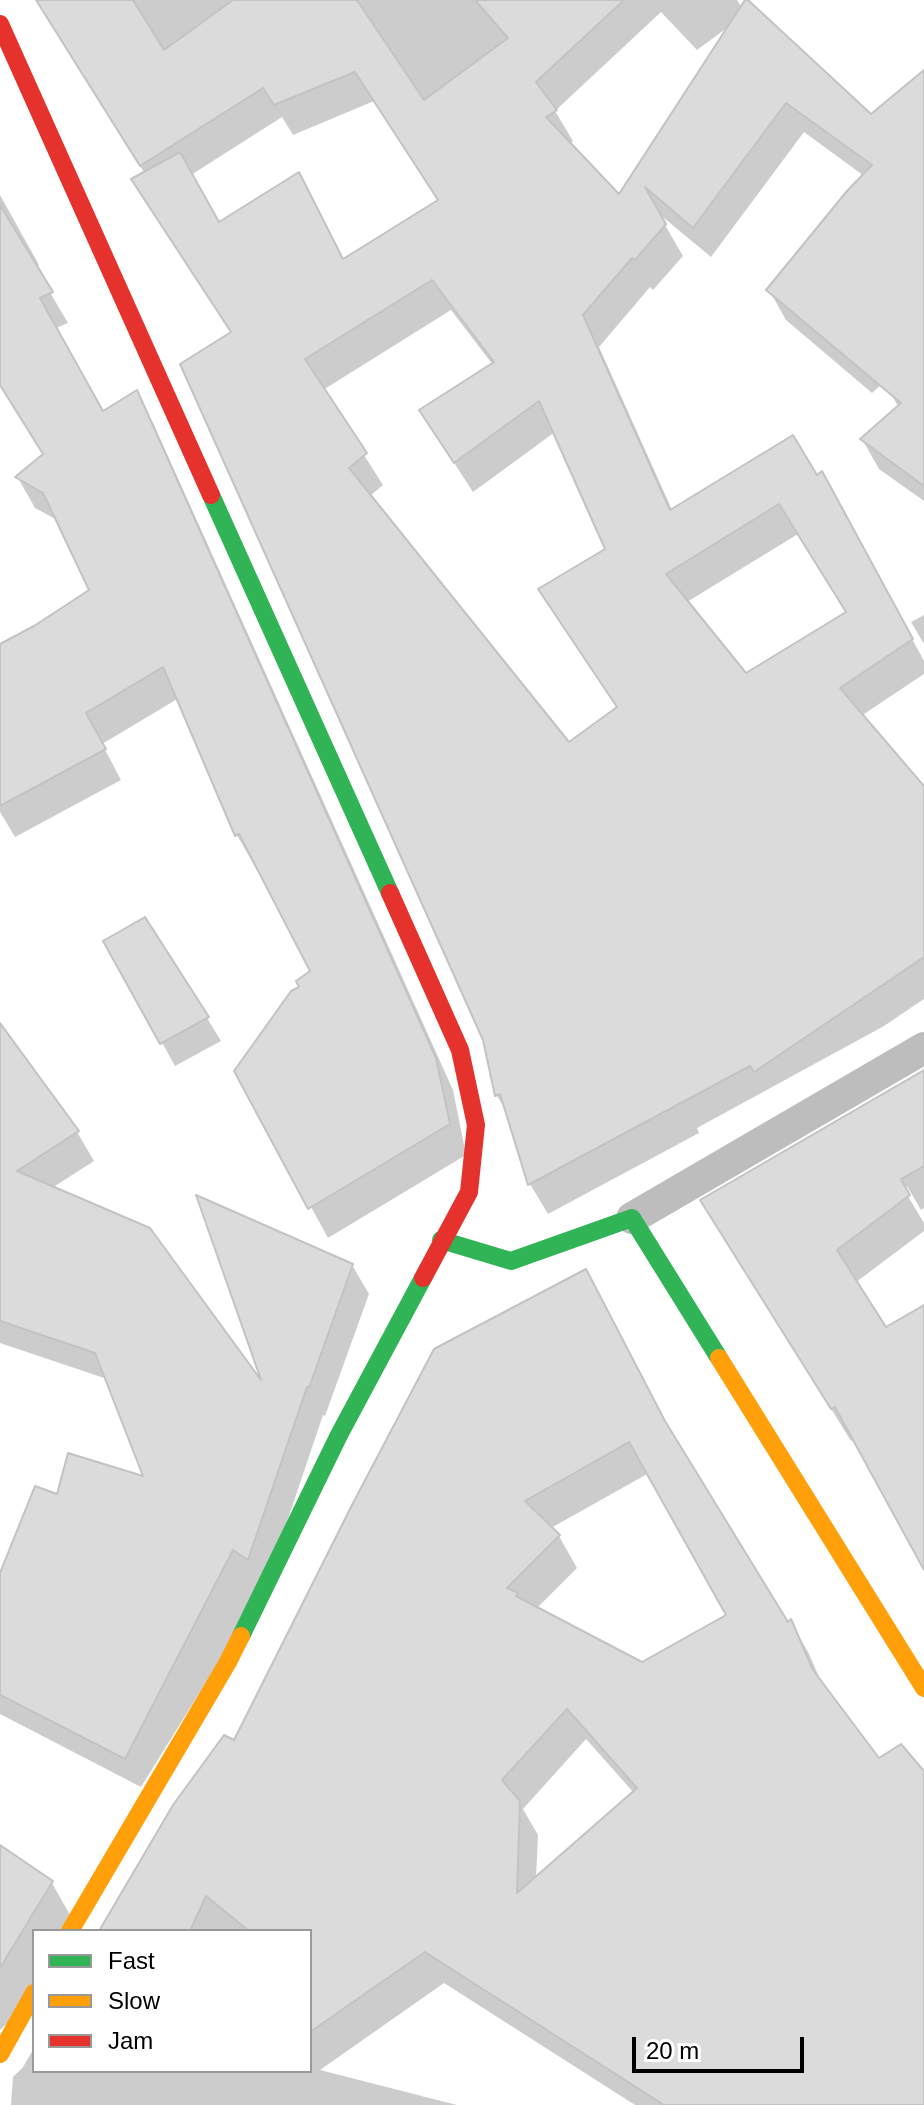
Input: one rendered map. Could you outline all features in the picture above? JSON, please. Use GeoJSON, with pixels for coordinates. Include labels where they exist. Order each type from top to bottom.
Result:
{"type":"FeatureCollection","features":[{"type":"Feature","properties":{"kind":"street"},"geometry":{"type":"LineString","coordinates":[[0,24],[460,1050],[476,1125],[469,1192],[339,1435],[228,1662],[71,1929]]}},
{"type":"Feature","properties":{"kind":"street"},"geometry":{"type":"LineString","coordinates":[[441,1240],[511,1261],[632,1218],[924,1688]]}},
{"type":"Feature","properties":{"kind":"street"},"geometry":{"type":"LineString","coordinates":[[0,2054],[32,1997]]}},
{"type":"Feature","properties":{"kind":"lane"},"geometry":{"type":"LineString","coordinates":[[632,1218],[924,1048]]}},
{"type":"Feature","properties":{"kind":"building"},"geometry":{"type":"Polygon","coordinates":[[[36,0],[133,0],[164,50],[233,0],[357,0],[424,100],[508,38],[475,0],[624,0],[536,82],[557,110],[546,117],[619,194],[745,0],[871,114],[924,70],[924,486],[860,439],[901,403],[766,290],[872,165],[786,103],[693,228],[645,187],[666,224],[583,315],[670,510],[793,435],[817,475],[822,471],[913,639],[840,688],[924,786],[924,957],[754,1072],[750,1066],[528,1185],[500,1094],[495,1096],[483,1040],[180,364],[231,332],[131,179],[180,152],[219,222],[299,172],[343,259],[438,200],[355,72],[274,105],[263,88],[140,166],[36,0]],[[432,280],[305,359],[367,453],[349,468],[569,742],[617,707],[538,589],[605,549],[539,401],[454,463],[419,410],[494,362],[432,280]],[[779,504],[666,574],[746,673],[846,612],[779,504]]]}},
{"type":"Feature","properties":{"kind":"building"},"geometry":{"type":"Polygon","coordinates":[[[0,205],[53,292],[40,298],[103,411],[137,390],[436,1058],[450,1124],[308,1209],[234,1071],[291,991],[299,987],[296,981],[310,971],[239,834],[235,836],[163,667],[86,713],[106,749],[0,806],[0,644],[89,590],[43,493],[15,477],[43,454],[0,385],[0,205]]]}},
{"type":"Feature","properties":{"kind":"building"},"geometry":{"type":"Polygon","coordinates":[[[145,917],[209,1017],[160,1044],[103,941],[145,917]]]}},
{"type":"Feature","properties":{"kind":"building"},"geometry":{"type":"Polygon","coordinates":[[[0,1023],[79,1131],[17,1171],[150,1228],[261,1380],[196,1195],[353,1264],[248,1560],[233,1550],[125,1759],[0,1695],[0,1573],[35,1486],[57,1494],[68,1453],[143,1476],[95,1353],[0,1321],[0,1023]]]}},
{"type":"Feature","properties":{"kind":"building"},"geometry":{"type":"Polygon","coordinates":[[[924,1070],[924,1166],[901,1179],[910,1195],[837,1250],[886,1327],[924,1305],[924,1570],[835,1407],[831,1409],[700,1200],[924,1070]]]}},
{"type":"Feature","properties":{"kind":"building"},"geometry":{"type":"Polygon","coordinates":[[[586,1269],[665,1421],[788,1622],[791,1619],[813,1670],[879,1758],[901,1744],[924,1771],[924,2105],[664,2105],[425,1952],[312,2031],[312,1929],[247,1929],[206,1896],[191,1929],[100,1929],[173,1805],[224,1735],[234,1740],[434,1349],[586,1269]],[[629,1442],[525,1501],[560,1535],[507,1588],[518,1593],[516,1596],[642,1662],[726,1615],[629,1442]],[[567,1709],[502,1780],[520,1801],[517,1893],[637,1788],[567,1709]]]}},
{"type":"Feature","properties":{"kind":"building"},"geometry":{"type":"Polygon","coordinates":[[[0,1845],[53,1881],[0,1968],[0,1845]]]}},
{"type":"Feature","properties":{"kind":"traffic: fast"},"geometry":{"type":"LineString","coordinates":[[211,495],[390,893]]}},
{"type":"Feature","properties":{"kind":"traffic: fast"},"geometry":{"type":"LineString","coordinates":[[441,1240],[511,1261],[632,1218],[719,1358]]}},
{"type":"Feature","properties":{"kind":"traffic: fast"},"geometry":{"type":"LineString","coordinates":[[241,1636],[339,1435],[423,1278]]}},
{"type":"Feature","properties":{"kind":"traffic: slow"},"geometry":{"type":"LineString","coordinates":[[719,1358],[924,1688]]}},
{"type":"Feature","properties":{"kind":"traffic: slow"},"geometry":{"type":"LineString","coordinates":[[71,1929],[241,1636]]}},
{"type":"Feature","properties":{"kind":"traffic: slow"},"geometry":{"type":"LineString","coordinates":[[0,2054],[32,1997]]}},
{"type":"Feature","properties":{"kind":"traffic: jam"},"geometry":{"type":"LineString","coordinates":[[0,24],[211,495]]}},
{"type":"Feature","properties":{"kind":"traffic: jam"},"geometry":{"type":"LineString","coordinates":[[390,893],[460,1050],[476,1125],[469,1192],[423,1278]]}}]}
